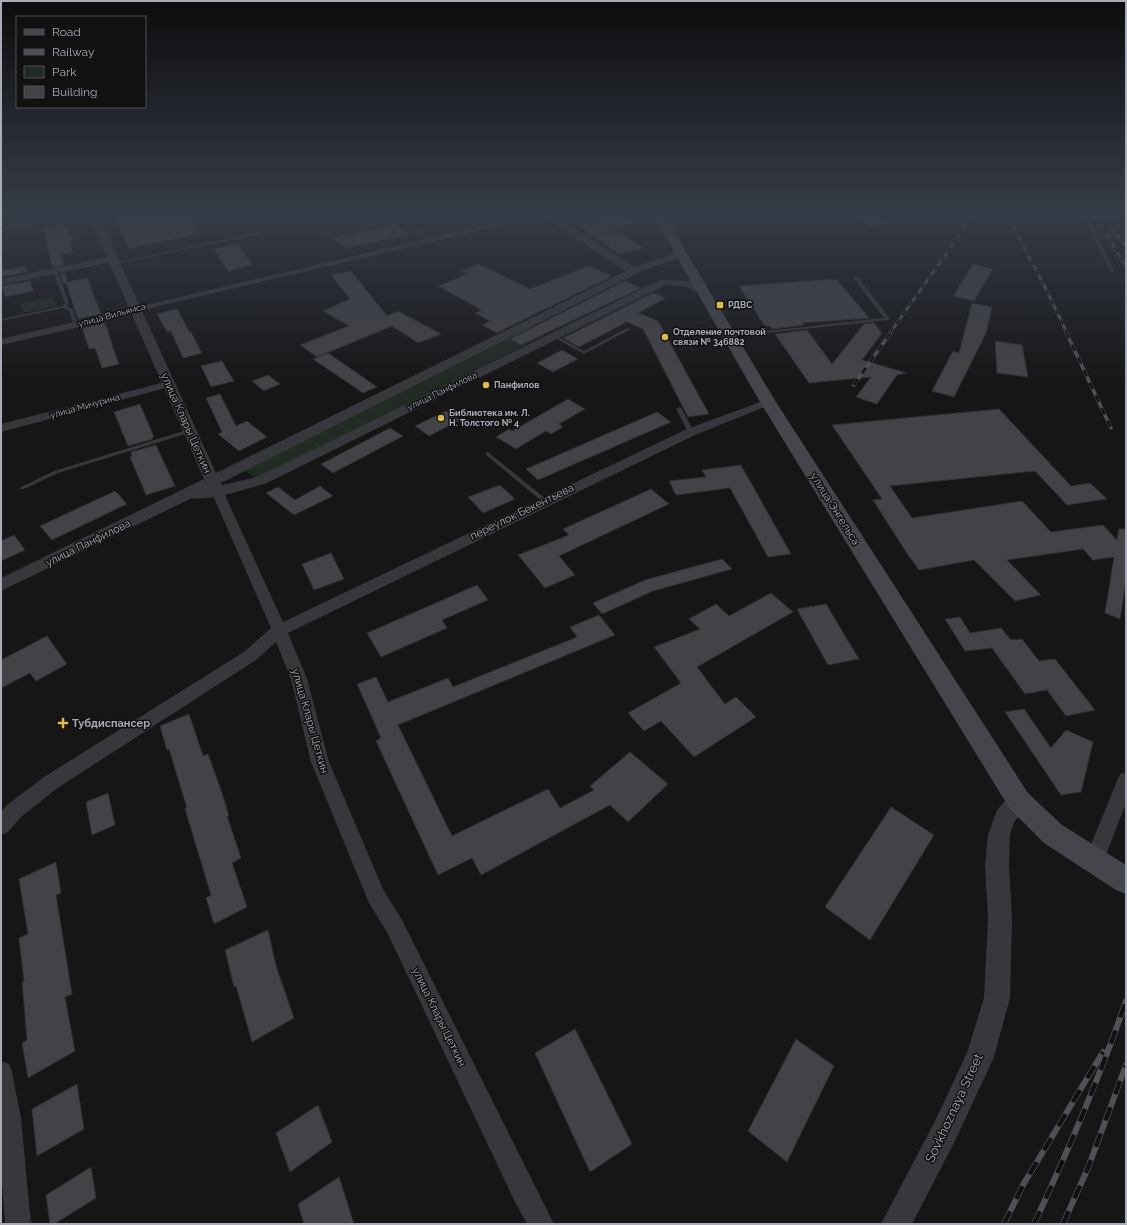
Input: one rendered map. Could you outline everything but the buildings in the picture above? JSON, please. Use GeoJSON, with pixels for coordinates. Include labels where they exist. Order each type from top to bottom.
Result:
{"type":"FeatureCollection","features":[{"type":"Feature","properties":{"kind":"main road","name":"улица Энгельса"},"geometry":{"type":"LineString","coordinates":[[690,270],[768,402],[1019,801],[1053,834],[1126,881]]}},
{"type":"Feature","properties":{"kind":"street"},"geometry":{"type":"LineString","coordinates":[[1,282],[66,269]]}},
{"type":"Feature","properties":{"kind":"street","name":"улица Клары Цеткин"},"geometry":{"type":"LineString","coordinates":[[118,269],[280,630],[299,679],[320,762],[376,896],[395,927],[523,1191],[541,1224]]}},
{"type":"Feature","properties":{"kind":"street","name":"улица Вильямса"},"geometry":{"type":"LineString","coordinates":[[1,342],[302,269]]}},
{"type":"Feature","properties":{"kind":"street"},"geometry":{"type":"LineString","coordinates":[[639,269],[635,275],[643,280],[669,275]]}},
{"type":"Feature","properties":{"kind":"street","name":"улица Панфилова"},"geometry":{"type":"LineString","coordinates":[[1,585],[175,500],[214,486],[639,269]]}},
{"type":"Feature","properties":{"kind":"street"},"geometry":{"type":"LineString","coordinates":[[663,269],[669,275],[704,292]]}},
{"type":"Feature","properties":{"kind":"street","name":"улица Панфилова"},"geometry":{"type":"LineString","coordinates":[[214,486],[233,488],[262,480],[553,336],[669,275],[682,276],[690,270]]}},
{"type":"Feature","properties":{"kind":"street","name":"улица Мичурина"},"geometry":{"type":"LineString","coordinates":[[1,428],[169,384]]}},
{"type":"Feature","properties":{"kind":"street","name":"переулок Бекентьева"},"geometry":{"type":"LineString","coordinates":[[1,826],[14,811],[50,784],[250,656],[280,630],[544,501],[692,432],[768,402]]}},
{"type":"Feature","properties":{"kind":"street"},"geometry":{"type":"LineString","coordinates":[[1094,861],[1126,780]]}},
{"type":"Feature","properties":{"kind":"street","name":"Sovkhoznaya Street"},"geometry":{"type":"LineString","coordinates":[[896,1224],[945,1132],[980,1057],[996,998],[1000,919],[997,865],[999,835],[1005,817],[1019,801]]}},
{"type":"Feature","properties":{"kind":"street"},"geometry":{"type":"LineString","coordinates":[[1,1072],[9,1118],[18,1224]]}},
{"type":"Feature","properties":{"kind":"lane"},"geometry":{"type":"LineString","coordinates":[[55,271],[66,303],[64,308]]}},
{"type":"Feature","properties":{"kind":"lane"},"geometry":{"type":"LineString","coordinates":[[729,336],[887,319],[856,278]]}},
{"type":"Feature","properties":{"kind":"lane"},"geometry":{"type":"LineString","coordinates":[[1,320],[57,308],[64,308],[71,309],[76,325]]}},
{"type":"Feature","properties":{"kind":"lane"},"geometry":{"type":"LineString","coordinates":[[553,336],[584,352],[629,330]]}},
{"type":"Feature","properties":{"kind":"lane"},"geometry":{"type":"LineString","coordinates":[[679,409],[692,432]]}},
{"type":"Feature","properties":{"kind":"lane"},"geometry":{"type":"LineString","coordinates":[[22,488],[56,472],[190,431]]}},
{"type":"Feature","properties":{"kind":"lane"},"geometry":{"type":"LineString","coordinates":[[488,454],[544,501]]}},
{"type":"Feature","properties":{"kind":"green space"},"geometry":{"type":"Polygon","coordinates":[[[53,297],[56,306],[23,313],[21,304],[53,297]]]}},
{"type":"Feature","properties":{"kind":"green space"},"geometry":{"type":"Polygon","coordinates":[[[530,327],[545,335],[256,479],[243,468],[530,327]]]}},
{"type":"Feature","properties":{"kind":"railway"},"geometry":{"type":"LineString","coordinates":[[890,333],[935,269]]}},
{"type":"Feature","properties":{"kind":"railway"},"geometry":{"type":"LineString","coordinates":[[1036,269],[1067,333]]}},
{"type":"Feature","properties":{"kind":"railway"},"geometry":{"type":"LineString","coordinates":[[854,385],[891,332]]}},
{"type":"Feature","properties":{"kind":"railway"},"geometry":{"type":"LineString","coordinates":[[1066,332],[1111,428]]}},
{"type":"Feature","properties":{"kind":"railway"},"geometry":{"type":"LineString","coordinates":[[1034,1224],[1083,1114],[1126,1001]]}},
{"type":"Feature","properties":{"kind":"railway"},"geometry":{"type":"LineString","coordinates":[[1004,1224],[1023,1185],[1103,1052]]}},
{"type":"Feature","properties":{"kind":"railway"},"geometry":{"type":"LineString","coordinates":[[1063,1224],[1088,1168],[1126,1065]]}},
{"type":"Feature","properties":{"kind":"place","name":"РДВС"},"geometry":{"type":"Point","coordinates":[720,305]}},
{"type":"Feature","properties":{"kind":"place","name":"Отделение почтовой связи № 346882"},"geometry":{"type":"Point","coordinates":[665,337]}},
{"type":"Feature","properties":{"kind":"place","name":"Панфилов"},"geometry":{"type":"Point","coordinates":[486,385]}},
{"type":"Feature","properties":{"kind":"place","name":"Библиотека им. Л. Н. Толстого № 4"},"geometry":{"type":"Point","coordinates":[441,418]}},
{"type":"Feature","properties":{"kind":"place","name":"Тубдиспансер"},"geometry":{"type":"Point","coordinates":[63,723]}}]}
